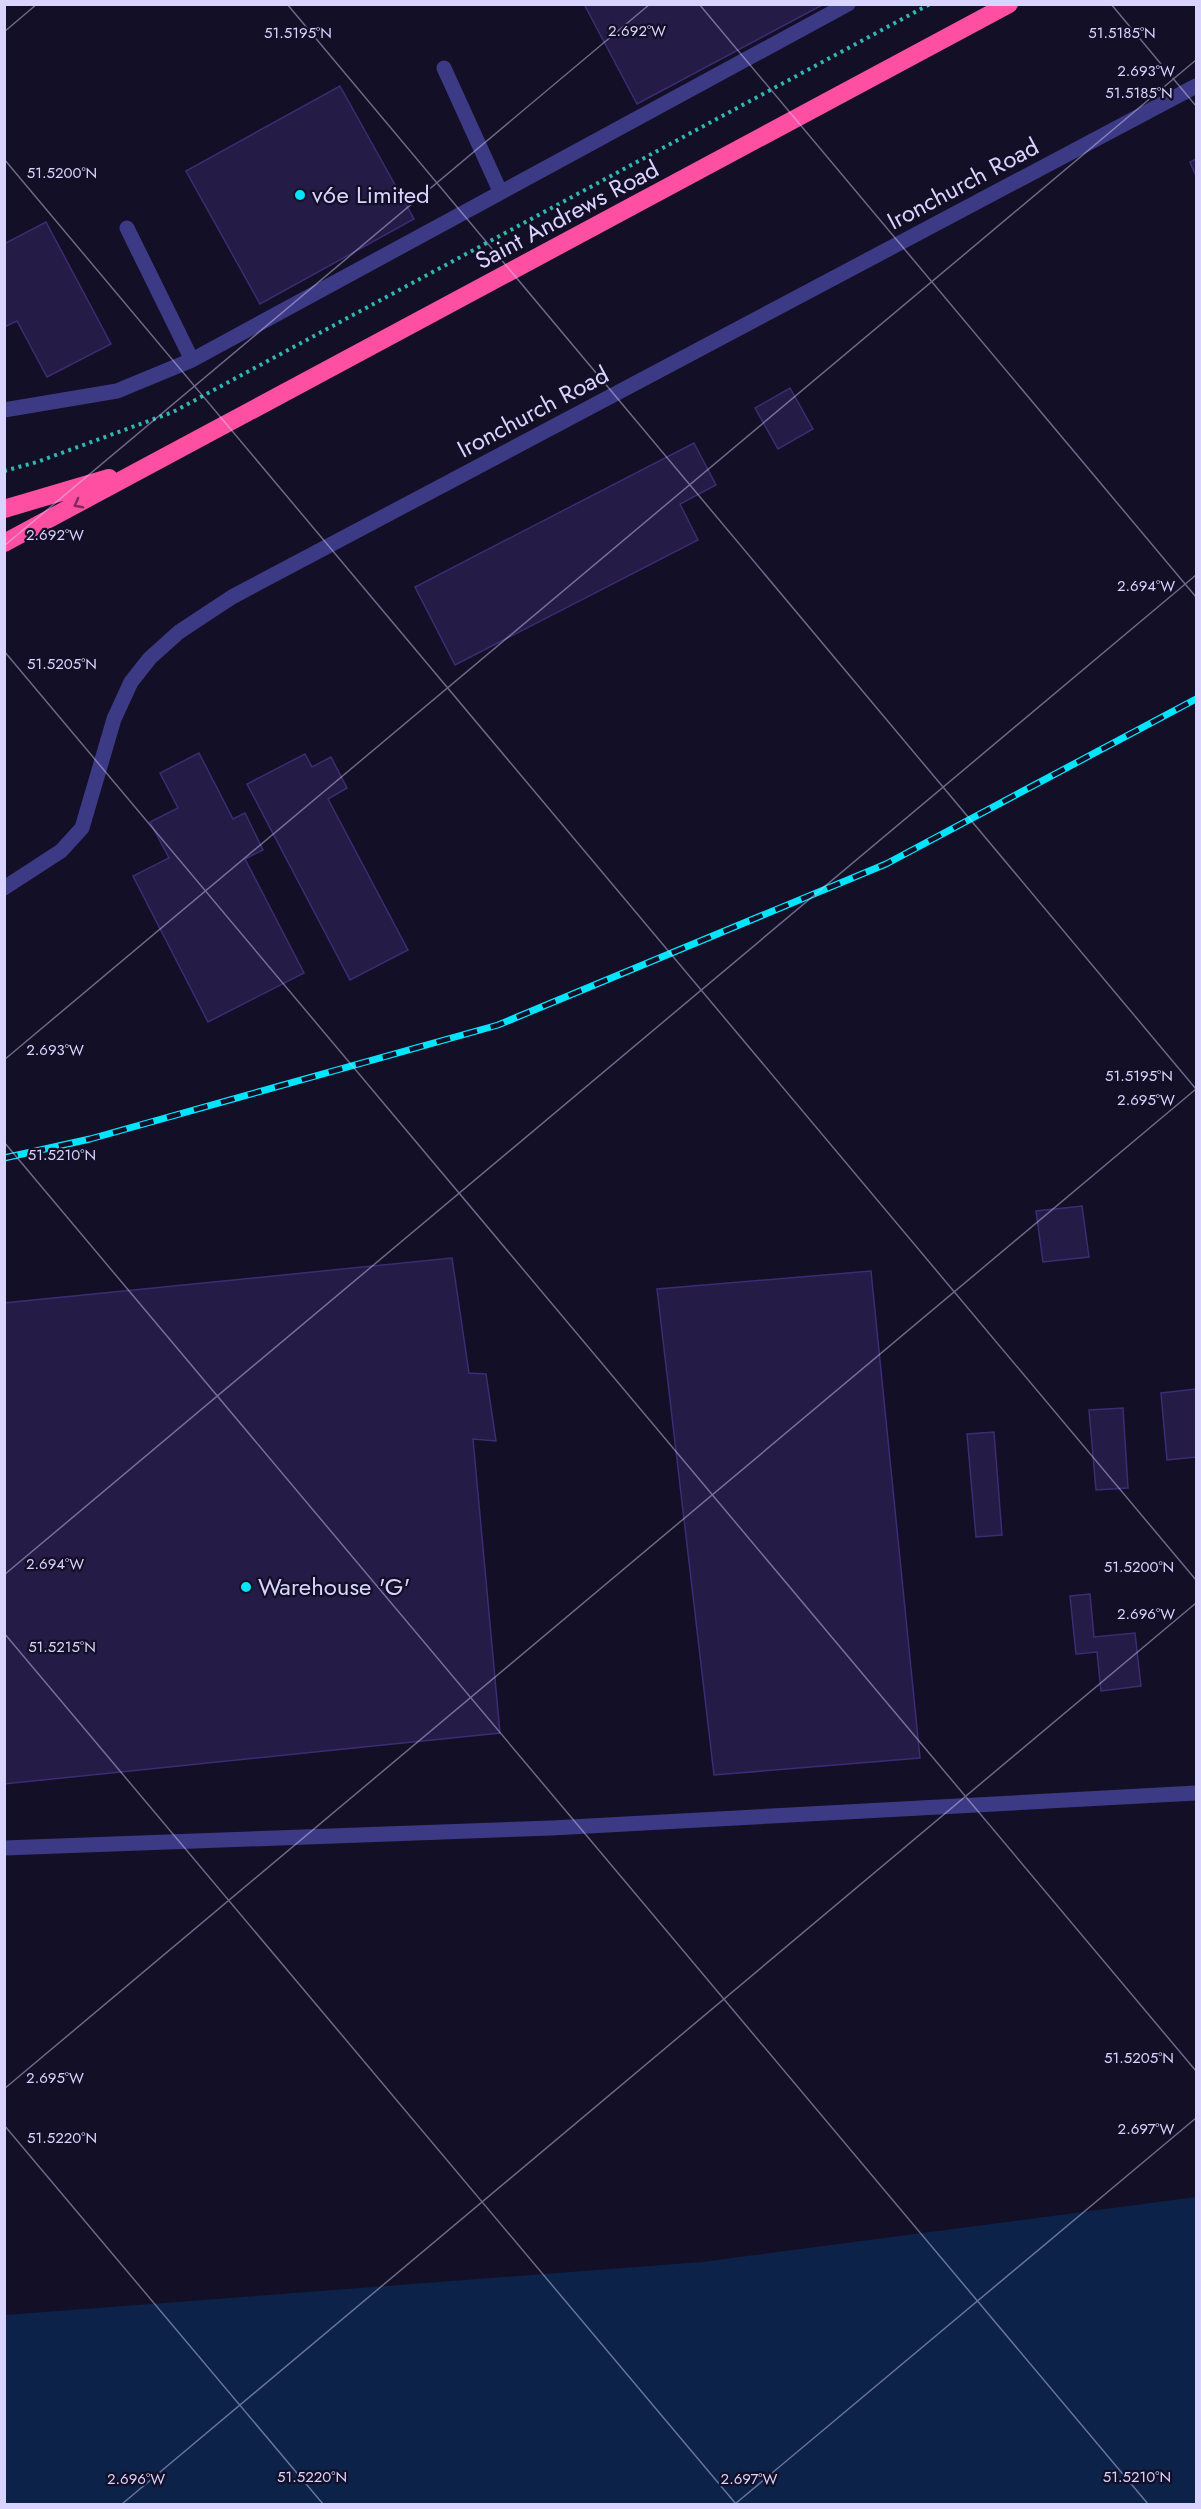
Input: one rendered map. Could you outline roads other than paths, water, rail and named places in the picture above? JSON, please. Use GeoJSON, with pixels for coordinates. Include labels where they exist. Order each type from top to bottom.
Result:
{"type":"FeatureCollection","features":[{"type":"Feature","properties":{"kind":"highway","name":"Saint Andrews Road"},"geometry":{"type":"LineString","coordinates":[[4,543],[1009,4]]}},
{"type":"Feature","properties":{"kind":"highway","name":"Saint Andrews Road"},"geometry":{"type":"LineString","coordinates":[[4,509],[148,466]]}},
{"type":"Feature","properties":{"kind":"street"},"geometry":{"type":"LineString","coordinates":[[4,410],[117,390],[192,360],[500,190],[848,4]]}},
{"type":"Feature","properties":{"kind":"street"},"geometry":{"type":"LineString","coordinates":[[444,68],[500,190]]}},
{"type":"Feature","properties":{"kind":"street","name":"Ironchurch Road"},"geometry":{"type":"LineString","coordinates":[[4,888],[61,851],[82,828],[114,719],[131,682],[150,658],[179,632],[232,597],[1197,86]]}},
{"type":"Feature","properties":{"kind":"street"},"geometry":{"type":"LineString","coordinates":[[128,228],[192,360]]}},
{"type":"Feature","properties":{"kind":"street"},"geometry":{"type":"LineString","coordinates":[[4,1848],[552,1828],[1197,1793]]}},
{"type":"Feature","properties":{"kind":"water"},"geometry":{"type":"Polygon","coordinates":[[[1196,2197],[1196,2504],[5,2504],[5,2315],[702,2262],[1196,2197]]]}},
{"type":"Feature","properties":{"kind":"railway"},"geometry":{"type":"LineString","coordinates":[[4,1158],[90,1139],[498,1025],[886,864],[1196,699]]}},
{"type":"Feature","properties":{"kind":"place","name":"v6e Limited"},"geometry":{"type":"Point","coordinates":[300,195]}},
{"type":"Feature","properties":{"kind":"place","name":"Warehouse 'G'"},"geometry":{"type":"Point","coordinates":[246,1587]}}]}
